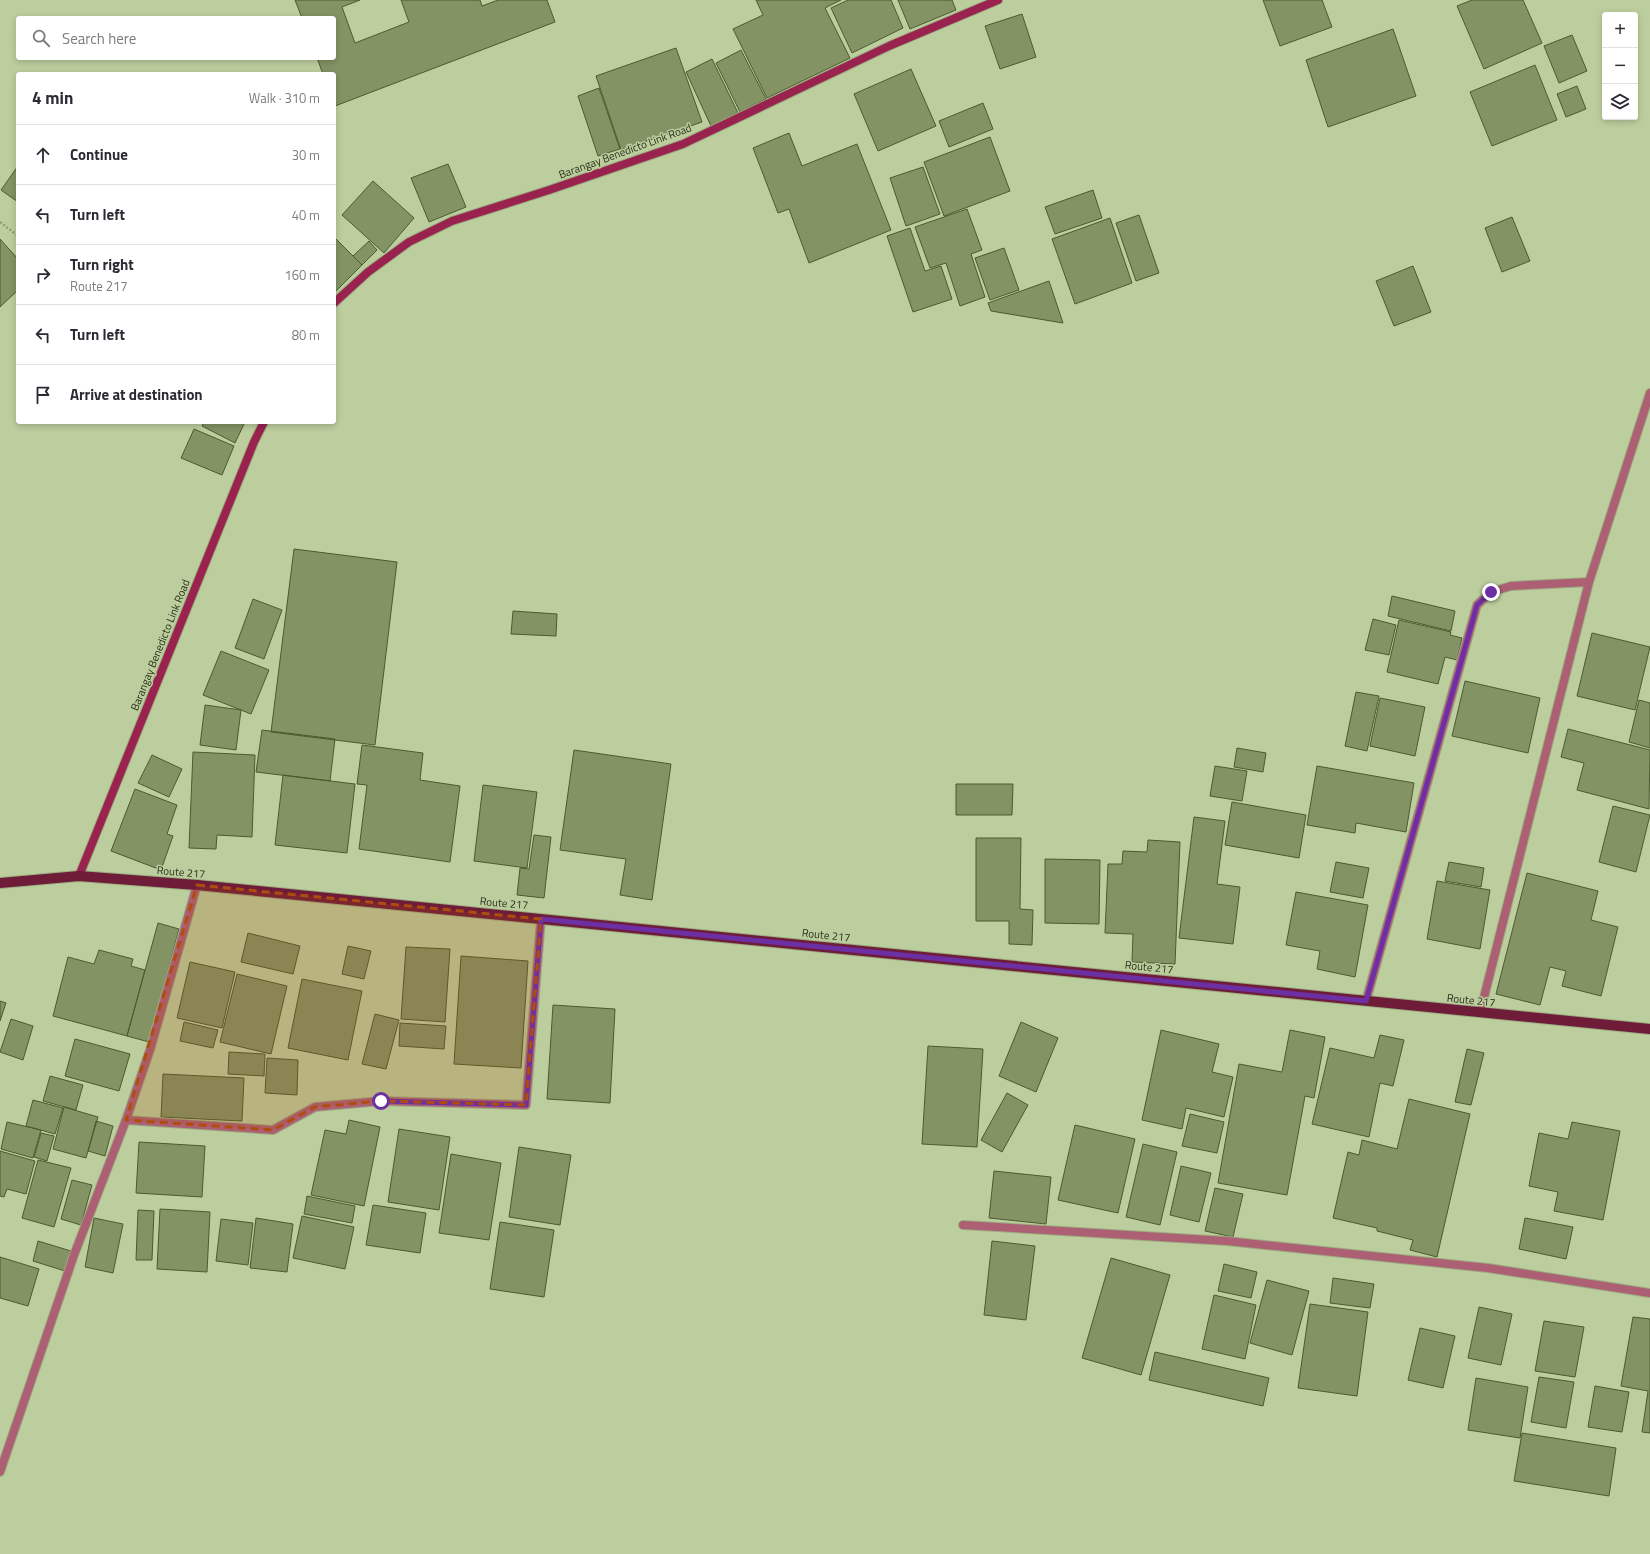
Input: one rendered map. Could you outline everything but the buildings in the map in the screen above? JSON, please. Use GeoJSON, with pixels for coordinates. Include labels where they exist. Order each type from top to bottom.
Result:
{"type":"FeatureCollection","features":[{"type":"Feature","properties":{"kind":"main road","name":"Route 217"},"geometry":{"type":"LineString","coordinates":[[0,883],[79,876],[197,885],[1650,1030]]}},
{"type":"Feature","properties":{"kind":"street","name":"Barangay Benedicto Link Road"},"geometry":{"type":"LineString","coordinates":[[336,301],[368,272],[409,242],[452,221],[549,190],[683,144],[889,46],[998,0]]}},
{"type":"Feature","properties":{"kind":"street"},"geometry":{"type":"LineString","coordinates":[[1480,1013],[1589,582],[1650,393]]}},
{"type":"Feature","properties":{"kind":"street","name":"Barangay Benedicto Link Road"},"geometry":{"type":"LineString","coordinates":[[79,876],[251,450],[263,424]]}},
{"type":"Feature","properties":{"kind":"street"},"geometry":{"type":"LineString","coordinates":[[1366,1001],[1477,605],[1491,592],[1511,586],[1589,582]]}},
{"type":"Feature","properties":{"kind":"street"},"geometry":{"type":"LineString","coordinates":[[0,1472],[74,1255],[126,1120],[150,1050],[197,885]]}},
{"type":"Feature","properties":{"kind":"street"},"geometry":{"type":"LineString","coordinates":[[126,1120],[272,1130],[315,1107],[381,1101],[526,1105],[541,919]]}},
{"type":"Feature","properties":{"kind":"street"},"geometry":{"type":"LineString","coordinates":[[963,1225],[1226,1241],[1488,1268],[1650,1293]]}},
{"type":"Feature","properties":{"kind":"path"},"geometry":{"type":"LineString","coordinates":[[0,222],[16,234]]}},
{"type":"Feature","properties":{"kind":"highlighted area"},"geometry":{"type":"Polygon","coordinates":[[[197,885],[541,919],[526,1105],[381,1101],[315,1107],[273,1130],[126,1120],[197,885]]]}},
{"type":"Feature","properties":{"kind":"route"},"geometry":{"type":"LineString","coordinates":[[381,1101],[526,1105],[541,919],[1366,1001],[1477,605],[1491,592]]}}]}
